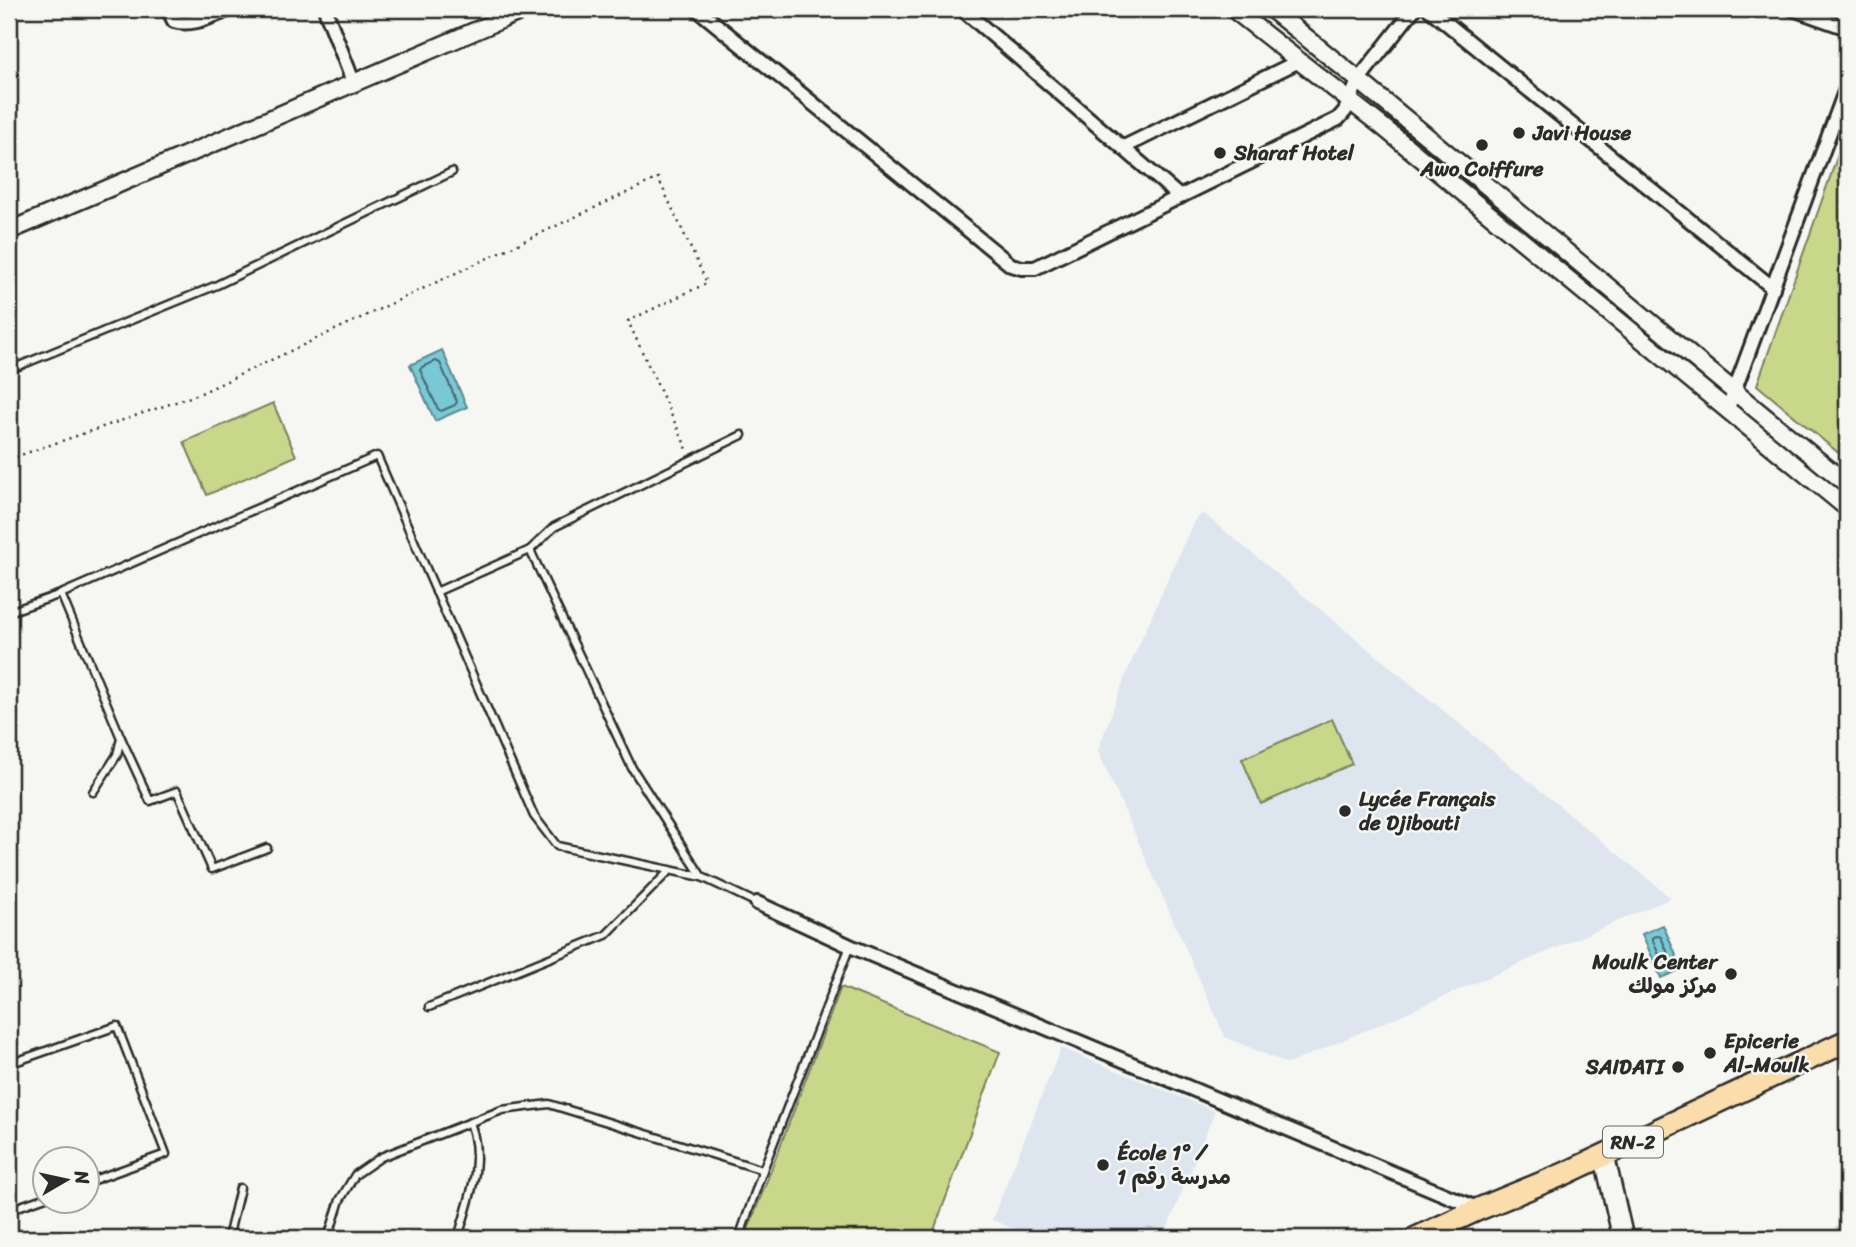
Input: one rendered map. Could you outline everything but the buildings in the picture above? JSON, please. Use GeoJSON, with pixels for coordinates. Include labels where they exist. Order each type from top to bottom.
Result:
{"type":"FeatureCollection","features":[{"type":"Feature","properties":{"kind":"main road","name":"RN-2"},"geometry":{"type":"LineString","coordinates":[[1416,1238],[1604,1155],[1847,1041]]}},
{"type":"Feature","properties":{"kind":"main road"},"geometry":{"type":"LineString","coordinates":[[1604,1155],[1623,1238]]}},
{"type":"Feature","properties":{"kind":"street"},"geometry":{"type":"LineString","coordinates":[[168,9],[174,21],[181,23],[189,23],[231,9]]}},
{"type":"Feature","properties":{"kind":"street"},"geometry":{"type":"LineString","coordinates":[[325,9],[354,84]]}},
{"type":"Feature","properties":{"kind":"street"},"geometry":{"type":"LineString","coordinates":[[9,231],[526,9]]}},
{"type":"Feature","properties":{"kind":"street"},"geometry":{"type":"LineString","coordinates":[[697,9],[1012,265],[1022,268],[1035,268],[1338,119],[1350,101],[1359,79],[1414,9]]}},
{"type":"Feature","properties":{"kind":"street"},"geometry":{"type":"LineString","coordinates":[[962,9],[1180,197]]}},
{"type":"Feature","properties":{"kind":"street"},"geometry":{"type":"LineString","coordinates":[[1233,9],[1350,101],[1847,508]]}},
{"type":"Feature","properties":{"kind":"street"},"geometry":{"type":"LineString","coordinates":[[1271,9],[1847,484]]}},
{"type":"Feature","properties":{"kind":"street"},"geometry":{"type":"LineString","coordinates":[[1429,9],[1773,288]]}},
{"type":"Feature","properties":{"kind":"street"},"geometry":{"type":"LineString","coordinates":[[1793,9],[1847,28]]}},
{"type":"Feature","properties":{"kind":"street"},"geometry":{"type":"LineString","coordinates":[[1124,147],[1299,61]]}},
{"type":"Feature","properties":{"kind":"street"},"geometry":{"type":"LineString","coordinates":[[1727,411],[1847,86]]}},
{"type":"Feature","properties":{"kind":"street"},"geometry":{"type":"LineString","coordinates":[[757,903],[850,946],[1479,1209]]}},
{"type":"Feature","properties":{"kind":"lane"},"geometry":{"type":"LineString","coordinates":[[9,370],[217,285],[452,172]]}},
{"type":"Feature","properties":{"kind":"lane"},"geometry":{"type":"LineString","coordinates":[[436,592],[530,550],[554,527],[742,435]]}},
{"type":"Feature","properties":{"kind":"lane"},"geometry":{"type":"LineString","coordinates":[[9,612],[61,594],[377,456],[534,816],[556,846],[702,877],[757,903]]}},
{"type":"Feature","properties":{"kind":"lane"},"geometry":{"type":"LineString","coordinates":[[530,550],[632,768],[702,877]]}},
{"type":"Feature","properties":{"kind":"lane"},"geometry":{"type":"LineString","coordinates":[[61,594],[150,801],[177,791],[212,869],[267,848]]}},
{"type":"Feature","properties":{"kind":"lane"},"geometry":{"type":"LineString","coordinates":[[93,792],[117,755],[121,738]]}},
{"type":"Feature","properties":{"kind":"lane"},"geometry":{"type":"LineString","coordinates":[[429,1007],[606,935],[670,870]]}},
{"type":"Feature","properties":{"kind":"lane"},"geometry":{"type":"LineString","coordinates":[[739,1238],[850,946]]}},
{"type":"Feature","properties":{"kind":"lane"},"geometry":{"type":"LineString","coordinates":[[9,1064],[117,1026],[166,1154],[102,1177]]}},
{"type":"Feature","properties":{"kind":"lane"},"geometry":{"type":"LineString","coordinates":[[328,1238],[340,1200],[355,1175],[381,1157],[502,1110],[549,1104],[763,1170]]}},
{"type":"Feature","properties":{"kind":"lane"},"geometry":{"type":"LineString","coordinates":[[458,1238],[478,1158],[470,1122]]}},
{"type":"Feature","properties":{"kind":"lane"},"geometry":{"type":"LineString","coordinates":[[228,1238],[240,1188]]}},
{"type":"Feature","properties":{"kind":"lane"},"geometry":{"type":"LineString","coordinates":[[9,1210],[32,1202]]}},
{"type":"Feature","properties":{"kind":"path"},"geometry":{"type":"LineString","coordinates":[[9,459],[199,394],[658,178],[707,283],[628,321],[692,458]]}},
{"type":"Feature","properties":{"kind":"shaded area","name":"Lycée Français de Djibouti"},"geometry":{"type":"Polygon","coordinates":[[[1203,513],[1671,898],[1288,1064],[1225,1037],[1098,751],[1126,674],[1194,521],[1203,513]]]}},
{"type":"Feature","properties":{"kind":"shaded area","name":"École 1° / مدرسة رقم 1"},"geometry":{"type":"Polygon","coordinates":[[[1061,1048],[1215,1111],[1163,1238],[1037,1238],[992,1220],[1061,1048]]]}},
{"type":"Feature","properties":{"kind":"green space"},"geometry":{"type":"Polygon","coordinates":[[[1847,129],[1847,460],[1757,385],[1847,129]]]}},
{"type":"Feature","properties":{"kind":"green space"},"geometry":{"type":"Polygon","coordinates":[[[273,403],[296,456],[207,495],[184,442],[273,403]]]}},
{"type":"Feature","properties":{"kind":"green space"},"geometry":{"type":"Polygon","coordinates":[[[1332,719],[1352,764],[1261,804],[1242,759],[1332,719]]]}},
{"type":"Feature","properties":{"kind":"green space"},"geometry":{"type":"Polygon","coordinates":[[[841,987],[1000,1052],[931,1238],[745,1238],[841,987]]]}},
{"type":"Feature","properties":{"kind":"water"},"geometry":{"type":"Polygon","coordinates":[[[442,350],[467,407],[435,421],[410,365],[442,350]]]}},
{"type":"Feature","properties":{"kind":"water"},"geometry":{"type":"Polygon","coordinates":[[[1663,925],[1682,969],[1661,978],[1642,934],[1663,925]]]}},
{"type":"Feature","properties":{"kind":"place","name":"Javi House"},"geometry":{"type":"Point","coordinates":[1519,133]}},
{"type":"Feature","properties":{"kind":"place","name":"Awo Coiffure"},"geometry":{"type":"Point","coordinates":[1482,145]}},
{"type":"Feature","properties":{"kind":"place","name":"Sharaf Hotel"},"geometry":{"type":"Point","coordinates":[1220,153]}},
{"type":"Feature","properties":{"kind":"place","name":"Lycée Français de Djibouti"},"geometry":{"type":"Point","coordinates":[1345,811]}},
{"type":"Feature","properties":{"kind":"place","name":"Moulk Center مركز مولك"},"geometry":{"type":"Point","coordinates":[1731,974]}},
{"type":"Feature","properties":{"kind":"place","name":"Epicerie Al-Moulk"},"geometry":{"type":"Point","coordinates":[1710,1053]}},
{"type":"Feature","properties":{"kind":"place","name":"SAIDATI"},"geometry":{"type":"Point","coordinates":[1678,1067]}},
{"type":"Feature","properties":{"kind":"place","name":"École 1° / مدرسة رقم 1"},"geometry":{"type":"Point","coordinates":[1103,1165]}}]}
